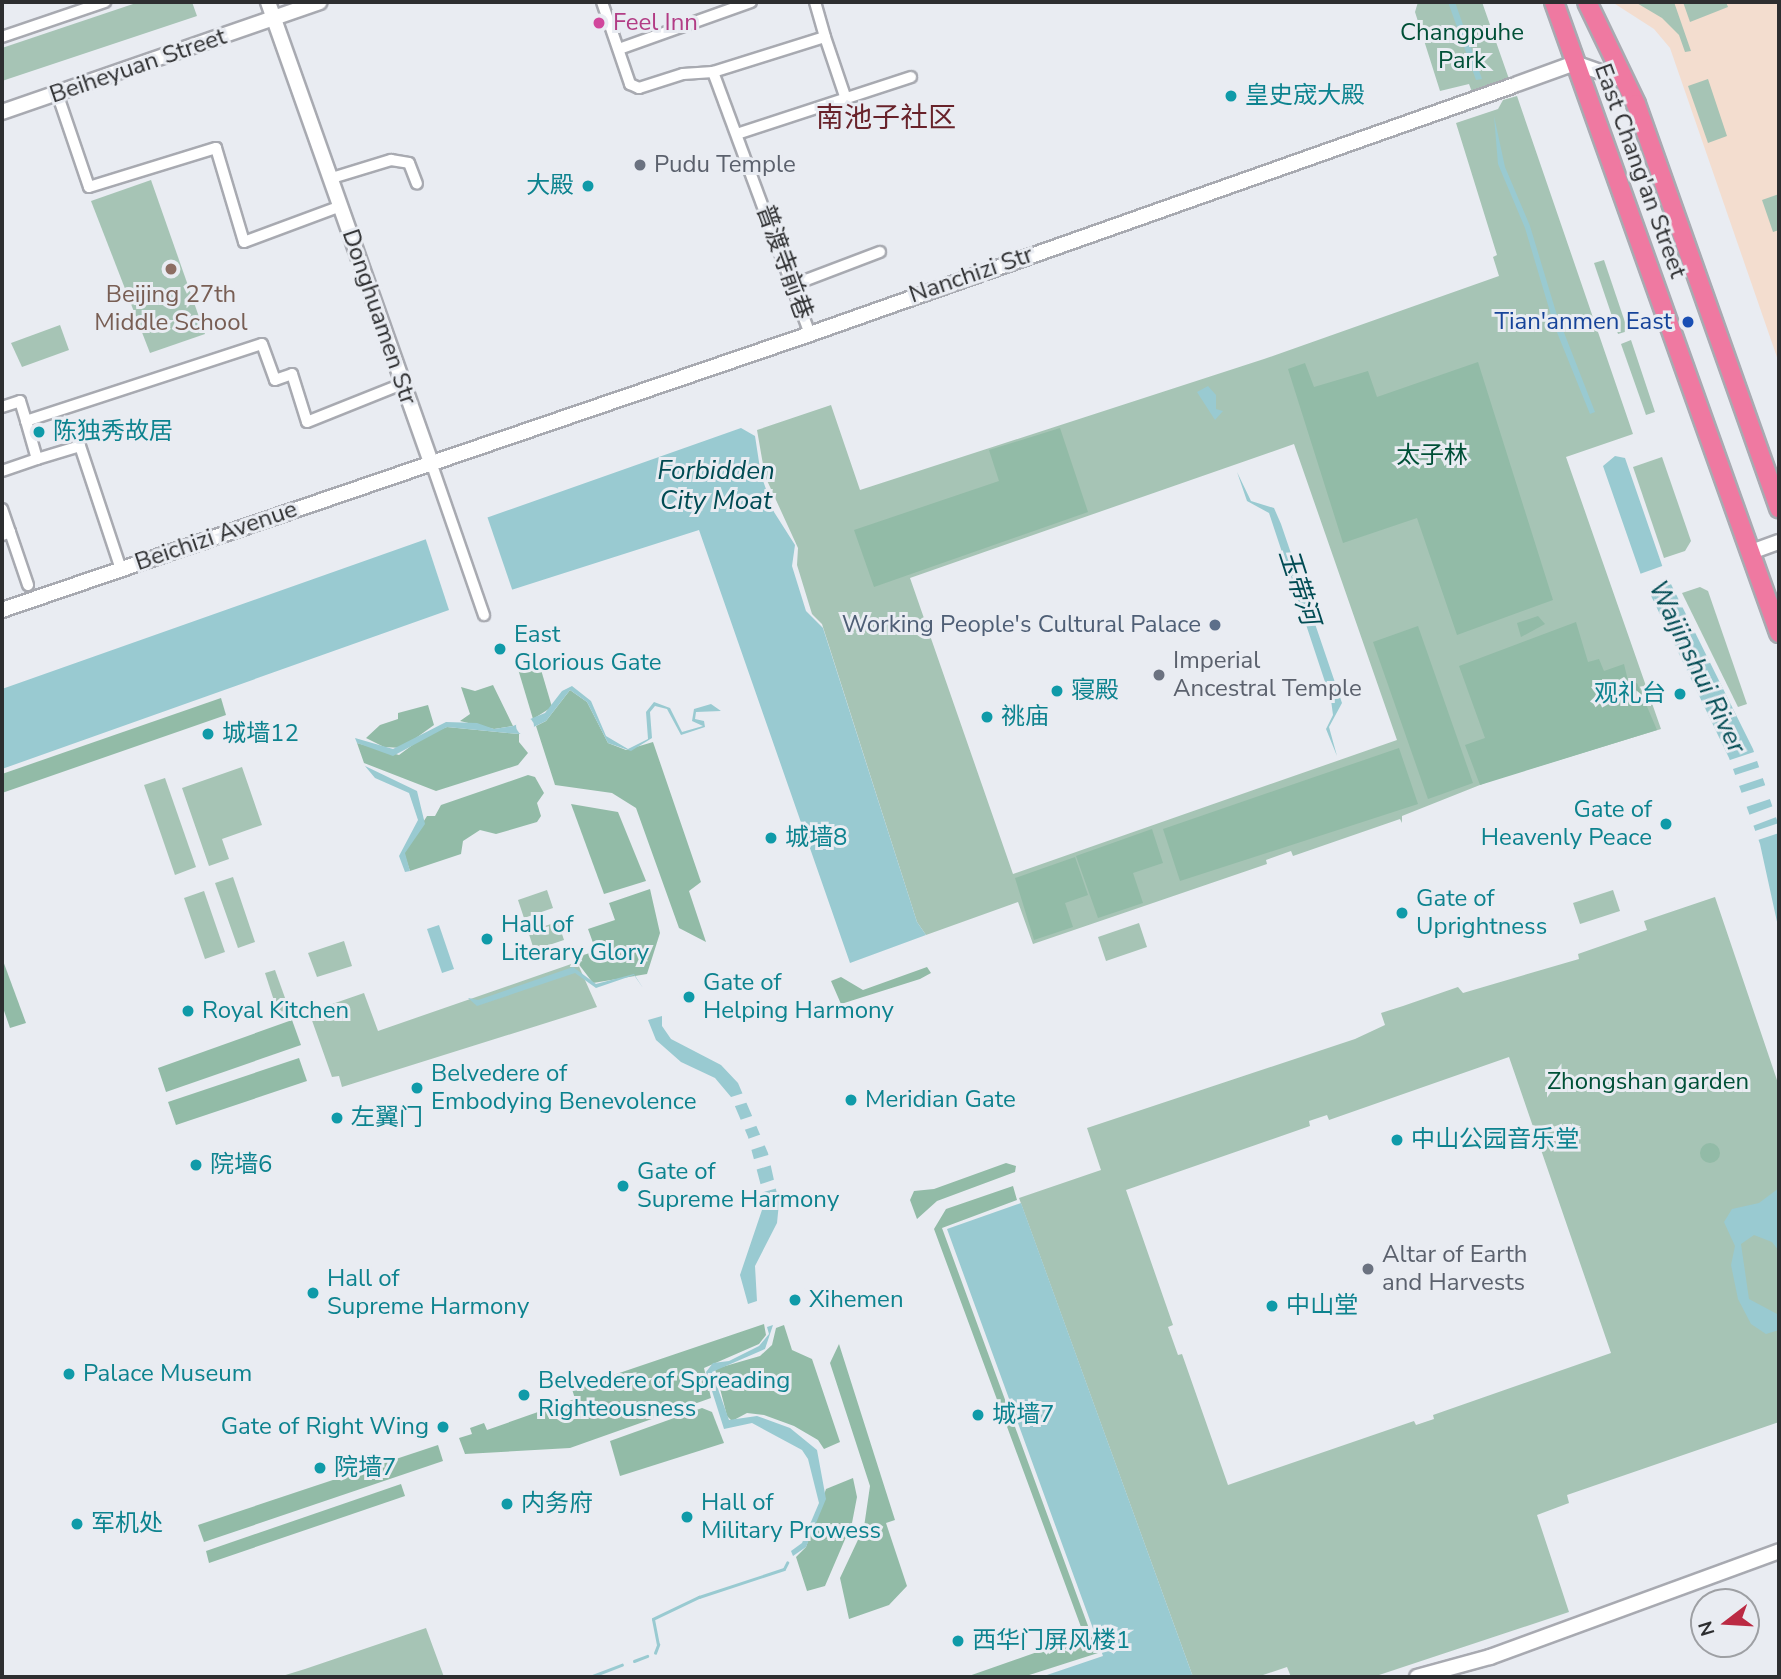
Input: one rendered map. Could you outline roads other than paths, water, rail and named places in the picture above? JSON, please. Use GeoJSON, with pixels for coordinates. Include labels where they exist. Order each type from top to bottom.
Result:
{"type":"FeatureCollection","features":[{"type":"Feature","properties":{"kind":"highway","name":"East Chang'an Street"},"geometry":{"type":"LineString","coordinates":[[1554,2],[1779,633]]}},
{"type":"Feature","properties":{"kind":"highway","name":"East Chang'an Street"},"geometry":{"type":"LineString","coordinates":[[1587,2],[1636,104],[1779,508]]}},
{"type":"Feature","properties":{"kind":"street"},"geometry":{"type":"LineString","coordinates":[[2,37],[92,4],[105,2]]}},
{"type":"Feature","properties":{"kind":"street","name":"Donghuamen Str"},"geometry":{"type":"LineString","coordinates":[[268,2],[484,615]]}},
{"type":"Feature","properties":{"kind":"street","name":"Beiheyuan Street"},"geometry":{"type":"LineString","coordinates":[[2,112],[319,2]]}},
{"type":"Feature","properties":{"kind":"street"},"geometry":{"type":"LineString","coordinates":[[602,2],[630,84],[639,88],[683,74],[713,72],[825,37]]}},
{"type":"Feature","properties":{"kind":"street"},"geometry":{"type":"LineString","coordinates":[[619,50],[751,2]]}},
{"type":"Feature","properties":{"kind":"street"},"geometry":{"type":"LineString","coordinates":[[815,2],[846,99]]}},
{"type":"Feature","properties":{"kind":"street"},"geometry":{"type":"LineString","coordinates":[[1576,63],[1623,80]]}},
{"type":"Feature","properties":{"kind":"street","name":"Nanchizi Str"},"geometry":{"type":"LineString","coordinates":[[431,462],[810,334],[1576,63]]}},
{"type":"Feature","properties":{"kind":"street","name":"普渡寺前巷"},"geometry":{"type":"LineString","coordinates":[[713,72],[810,334]]}},
{"type":"Feature","properties":{"kind":"street"},"geometry":{"type":"LineString","coordinates":[[737,134],[911,77]]}},
{"type":"Feature","properties":{"kind":"street"},"geometry":{"type":"LineString","coordinates":[[57,93],[89,187],[216,148],[244,242],[341,206]]}},
{"type":"Feature","properties":{"kind":"street"},"geometry":{"type":"LineString","coordinates":[[332,178],[391,160],[409,163],[417,184]]}},
{"type":"Feature","properties":{"kind":"street"},"geometry":{"type":"LineString","coordinates":[[793,285],[880,252]]}},
{"type":"Feature","properties":{"kind":"street"},"geometry":{"type":"LineString","coordinates":[[26,421],[262,344],[275,380],[292,374],[307,422],[402,384]]}},
{"type":"Feature","properties":{"kind":"street"},"geometry":{"type":"LineString","coordinates":[[2,407],[20,401],[37,459]]}},
{"type":"Feature","properties":{"kind":"street"},"geometry":{"type":"LineString","coordinates":[[2,471],[80,446],[121,569]]}},
{"type":"Feature","properties":{"kind":"street","name":"Beichizi Avenue"},"geometry":{"type":"LineString","coordinates":[[2,610],[431,462]]}},
{"type":"Feature","properties":{"kind":"street"},"geometry":{"type":"LineString","coordinates":[[2,509],[6,533],[28,584]]}},
{"type":"Feature","properties":{"kind":"street"},"geometry":{"type":"LineString","coordinates":[[1751,552],[1779,542]]}},
{"type":"Feature","properties":{"kind":"street"},"geometry":{"type":"LineString","coordinates":[[1417,1677],[1490,1657],[1779,1550]]}},
{"type":"Feature","properties":{"kind":"water"},"geometry":{"type":"Polygon","coordinates":[[[1448,2],[1455,2],[1482,79],[1476,80],[1448,2]]]}},
{"type":"Feature","properties":{"kind":"water"},"geometry":{"type":"Polygon","coordinates":[[[1494,116],[1505,167],[1530,226],[1556,312],[1595,412],[1590,414],[1554,325],[1525,228],[1498,164],[1494,116]]]}},
{"type":"Feature","properties":{"kind":"water"},"geometry":{"type":"Polygon","coordinates":[[[1208,386],[1216,395],[1216,409],[1223,411],[1215,420],[1197,392],[1208,386]]]}},
{"type":"Feature","properties":{"kind":"water","name":"Forbidden City Moat"},"geometry":{"type":"Polygon","coordinates":[[[741,428],[755,436],[761,475],[774,512],[795,545],[792,566],[806,611],[823,628],[917,922],[926,935],[850,963],[699,530],[449,610],[2,769],[2,689],[741,428]]]}},
{"type":"Feature","properties":{"kind":"water","name":"Waijinshui River"},"geometry":{"type":"Polygon","coordinates":[[[1615,456],[1625,458],[1663,568],[1753,749],[1779,826],[1779,931],[1760,844],[1729,758],[1641,575],[1603,466],[1615,456]]]}},
{"type":"Feature","properties":{"kind":"water","name":"玉带河"},"geometry":{"type":"Polygon","coordinates":[[[1237,472],[1251,501],[1274,508],[1281,524],[1342,703],[1329,727],[1337,756],[1326,729],[1333,715],[1331,700],[1269,513],[1247,501],[1237,472]]]}},
{"type":"Feature","properties":{"kind":"water"},"geometry":{"type":"Polygon","coordinates":[[[572,686],[591,701],[606,736],[628,749],[648,739],[646,712],[654,702],[670,708],[682,732],[703,726],[692,721],[694,709],[711,704],[721,711],[696,712],[695,719],[704,721],[705,727],[681,735],[667,709],[655,706],[650,712],[652,738],[631,751],[608,743],[587,702],[570,690],[546,721],[519,734],[447,727],[393,756],[357,743],[355,738],[393,749],[446,722],[477,723],[494,729],[513,726],[545,713],[562,691],[572,686]]]}},
{"type":"Feature","properties":{"kind":"water"},"geometry":{"type":"Polygon","coordinates":[[[365,766],[417,791],[425,824],[405,853],[410,871],[405,872],[399,856],[418,820],[409,793],[375,778],[365,766]]]}},
{"type":"Feature","properties":{"kind":"water"},"geometry":{"type":"Polygon","coordinates":[[[439,925],[454,969],[442,973],[427,929],[439,925]]]}},
{"type":"Feature","properties":{"kind":"water"},"geometry":{"type":"Polygon","coordinates":[[[573,967],[596,984],[634,974],[643,988],[634,975],[596,988],[575,973],[477,1006],[468,998],[478,1000],[573,967]]]}},
{"type":"Feature","properties":{"kind":"water"},"geometry":{"type":"Polygon","coordinates":[[[662,1016],[662,1026],[671,1039],[721,1065],[738,1083],[768,1153],[779,1203],[777,1223],[755,1266],[757,1301],[748,1304],[740,1275],[765,1201],[748,1137],[731,1097],[715,1078],[681,1062],[656,1040],[648,1020],[662,1016]]]}},
{"type":"Feature","properties":{"kind":"water"},"geometry":{"type":"Polygon","coordinates":[[[1779,1188],[1779,1251],[1772,1242],[1754,1235],[1741,1244],[1749,1299],[1779,1315],[1779,1330],[1766,1334],[1751,1324],[1738,1299],[1731,1265],[1735,1246],[1724,1222],[1732,1209],[1759,1203],[1779,1188]]]}},
{"type":"Feature","properties":{"kind":"water"},"geometry":{"type":"Polygon","coordinates":[[[1021,1203],[1193,1677],[1041,1677],[1103,1656],[947,1229],[1021,1203]]]}},
{"type":"Feature","properties":{"kind":"water"},"geometry":{"type":"Polygon","coordinates":[[[773,1325],[765,1349],[712,1372],[729,1420],[757,1416],[790,1428],[817,1450],[826,1499],[806,1547],[793,1556],[791,1551],[802,1543],[819,1503],[808,1459],[802,1450],[752,1423],[724,1429],[706,1372],[713,1363],[729,1361],[759,1346],[769,1334],[767,1327],[773,1325]]]}},
{"type":"Feature","properties":{"kind":"waterway"},"geometry":{"type":"LineString","coordinates":[[655,1653],[658,1645],[653,1619],[699,1597],[784,1569],[787,1563]]}},
{"type":"Feature","properties":{"kind":"waterway"},"geometry":{"type":"LineString","coordinates":[[634,1661],[647,1656]]}},
{"type":"Feature","properties":{"kind":"waterway"},"geometry":{"type":"LineString","coordinates":[[590,1677],[622,1665]]}},
{"type":"Feature","properties":{"kind":"place","name":"Feel Inn"},"geometry":{"type":"Point","coordinates":[599,23]}},
{"type":"Feature","properties":{"kind":"place","name":"皇史宬大殿"},"geometry":{"type":"Point","coordinates":[1231,96]}},
{"type":"Feature","properties":{"kind":"place","name":"Pudu Temple"},"geometry":{"type":"Point","coordinates":[640,165]}},
{"type":"Feature","properties":{"kind":"place","name":"大殿"},"geometry":{"type":"Point","coordinates":[588,186]}},
{"type":"Feature","properties":{"kind":"place","name":"Beijing 27th Middle School"},"geometry":{"type":"Point","coordinates":[171,269]}},
{"type":"Feature","properties":{"kind":"place","name":"Tian'anmen East"},"geometry":{"type":"Point","coordinates":[1688,322]}},
{"type":"Feature","properties":{"kind":"place","name":"陈独秀故居"},"geometry":{"type":"Point","coordinates":[39,432]}},
{"type":"Feature","properties":{"kind":"place","name":"Working People's Cultural Palace"},"geometry":{"type":"Point","coordinates":[1215,625]}},
{"type":"Feature","properties":{"kind":"place","name":"East Glorious Gate"},"geometry":{"type":"Point","coordinates":[500,649]}},
{"type":"Feature","properties":{"kind":"place","name":"Imperial Ancestral Temple"},"geometry":{"type":"Point","coordinates":[1159,675]}},
{"type":"Feature","properties":{"kind":"place","name":"寝殿"},"geometry":{"type":"Point","coordinates":[1057,691]}},
{"type":"Feature","properties":{"kind":"place","name":"观礼台"},"geometry":{"type":"Point","coordinates":[1680,694]}},
{"type":"Feature","properties":{"kind":"place","name":"祧庙"},"geometry":{"type":"Point","coordinates":[987,717]}},
{"type":"Feature","properties":{"kind":"place","name":"城墙12"},"geometry":{"type":"Point","coordinates":[208,734]}},
{"type":"Feature","properties":{"kind":"place","name":"Gate of Heavenly Peace"},"geometry":{"type":"Point","coordinates":[1666,824]}},
{"type":"Feature","properties":{"kind":"place","name":"城墙8"},"geometry":{"type":"Point","coordinates":[771,838]}},
{"type":"Feature","properties":{"kind":"place","name":"Gate of Uprightness"},"geometry":{"type":"Point","coordinates":[1402,913]}},
{"type":"Feature","properties":{"kind":"place","name":"Hall of Literary Glory"},"geometry":{"type":"Point","coordinates":[487,939]}},
{"type":"Feature","properties":{"kind":"place","name":"Gate of Helping Harmony"},"geometry":{"type":"Point","coordinates":[689,997]}},
{"type":"Feature","properties":{"kind":"place","name":"Royal Kitchen"},"geometry":{"type":"Point","coordinates":[188,1011]}},
{"type":"Feature","properties":{"kind":"place","name":"Belvedere of Embodying Benevolence"},"geometry":{"type":"Point","coordinates":[417,1088]}},
{"type":"Feature","properties":{"kind":"place","name":"Meridian Gate"},"geometry":{"type":"Point","coordinates":[851,1100]}},
{"type":"Feature","properties":{"kind":"place","name":"左翼门"},"geometry":{"type":"Point","coordinates":[337,1118]}},
{"type":"Feature","properties":{"kind":"place","name":"中山公园音乐堂"},"geometry":{"type":"Point","coordinates":[1397,1140]}},
{"type":"Feature","properties":{"kind":"place","name":"院墙6"},"geometry":{"type":"Point","coordinates":[196,1165]}},
{"type":"Feature","properties":{"kind":"place","name":"Gate of Supreme Harmony"},"geometry":{"type":"Point","coordinates":[623,1186]}},
{"type":"Feature","properties":{"kind":"place","name":"Altar of Earth and Harvests"},"geometry":{"type":"Point","coordinates":[1368,1269]}},
{"type":"Feature","properties":{"kind":"place","name":"Hall of Supreme Harmony"},"geometry":{"type":"Point","coordinates":[313,1293]}},
{"type":"Feature","properties":{"kind":"place","name":"Xihemen"},"geometry":{"type":"Point","coordinates":[795,1300]}},
{"type":"Feature","properties":{"kind":"place","name":"中山堂"},"geometry":{"type":"Point","coordinates":[1272,1306]}},
{"type":"Feature","properties":{"kind":"place","name":"Palace Museum"},"geometry":{"type":"Point","coordinates":[69,1374]}},
{"type":"Feature","properties":{"kind":"place","name":"Belvedere of Spreading Righteousness"},"geometry":{"type":"Point","coordinates":[524,1395]}},
{"type":"Feature","properties":{"kind":"place","name":"城墙7"},"geometry":{"type":"Point","coordinates":[978,1415]}},
{"type":"Feature","properties":{"kind":"place","name":"Gate of Right Wing"},"geometry":{"type":"Point","coordinates":[443,1427]}},
{"type":"Feature","properties":{"kind":"place","name":"院墙7"},"geometry":{"type":"Point","coordinates":[320,1468]}},
{"type":"Feature","properties":{"kind":"place","name":"内务府"},"geometry":{"type":"Point","coordinates":[507,1504]}},
{"type":"Feature","properties":{"kind":"place","name":"Hall of Military Prowess"},"geometry":{"type":"Point","coordinates":[687,1517]}},
{"type":"Feature","properties":{"kind":"place","name":"军机处"},"geometry":{"type":"Point","coordinates":[77,1524]}},
{"type":"Feature","properties":{"kind":"place","name":"西华门屏风楼1"},"geometry":{"type":"Point","coordinates":[958,1641]}},
{"type":"Feature","properties":{"kind":"district","name":"南池子社区"},"geometry":{"type":"Point","coordinates":[886,118]}},
{"type":"Feature","properties":{"kind":"park label","name":"Changpuhe Park"},"geometry":{"type":"Point","coordinates":[1462,47]}},
{"type":"Feature","properties":{"kind":"park label","name":"太子林"},"geometry":{"type":"Point","coordinates":[1432,456]}},
{"type":"Feature","properties":{"kind":"park label","name":"Zhongshan garden"},"geometry":{"type":"Point","coordinates":[1648,1082]}}]}
